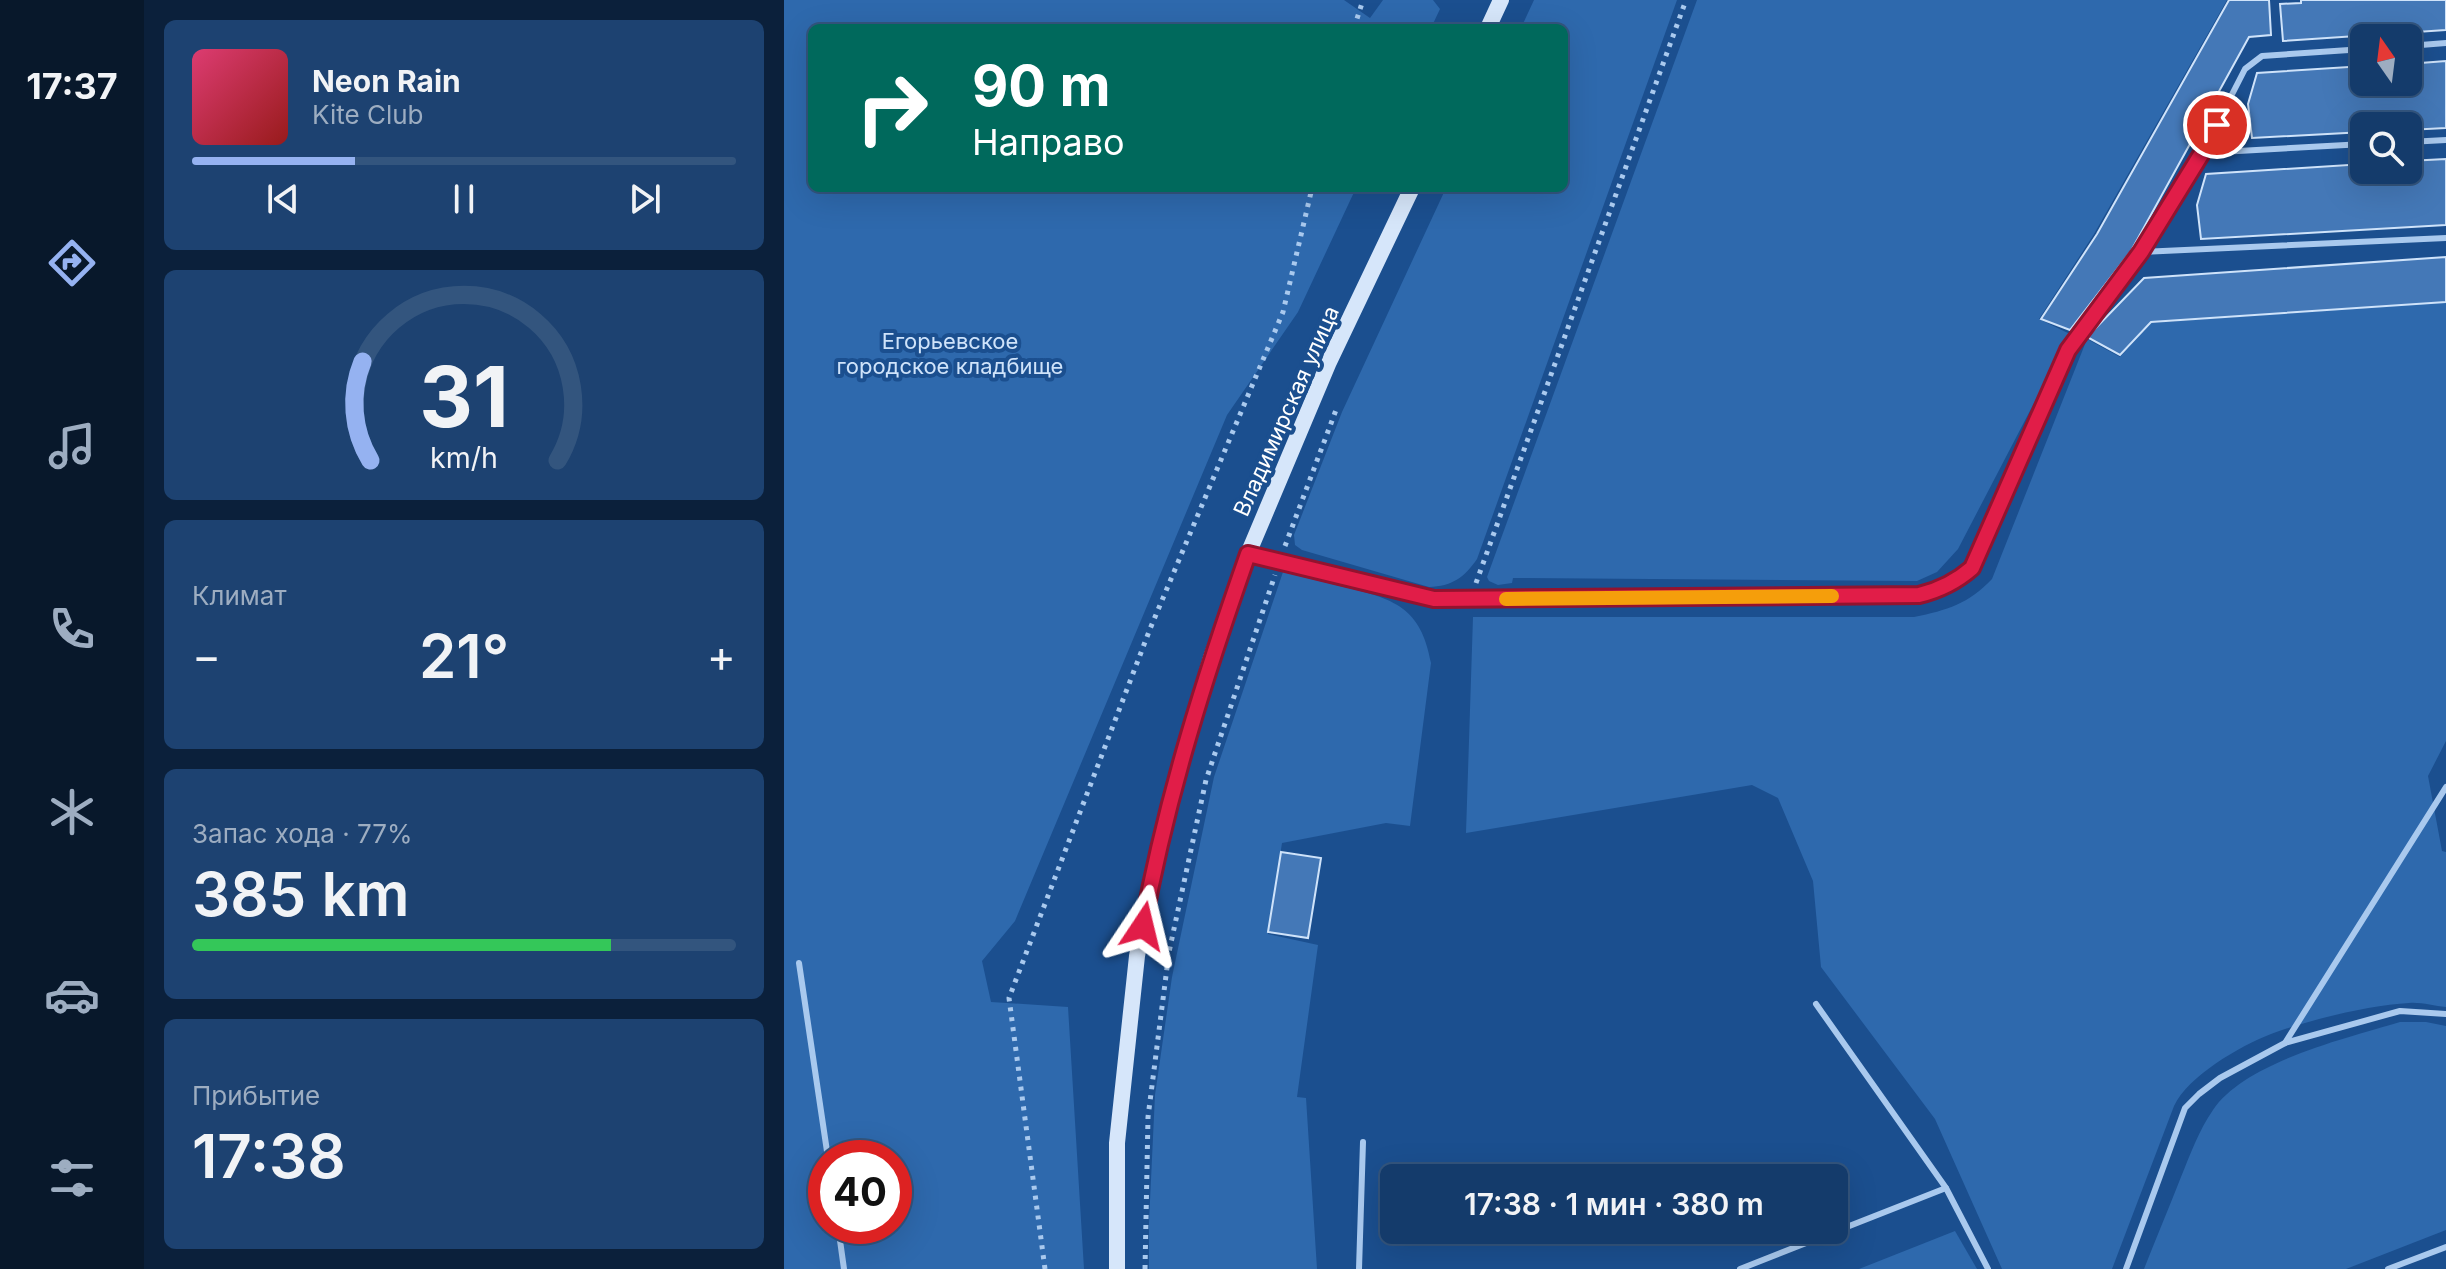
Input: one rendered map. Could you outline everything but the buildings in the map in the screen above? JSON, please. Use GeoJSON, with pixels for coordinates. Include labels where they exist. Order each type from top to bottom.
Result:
{"type":"FeatureCollection","features":[{"type":"Feature","properties":{"kind":"street"},"geometry":{"type":"LineString","coordinates":[[1490,24],[1501,0]]}},
{"type":"Feature","properties":{"kind":"street","name":"Владимирская улица"},"geometry":{"type":"LineString","coordinates":[[1117,1269],[1117,1143],[1137,956],[1154,866],[1178,770],[1211,658],[1248,554],[1329,362],[1410,192]]}},
{"type":"Feature","properties":{"kind":"lane"},"geometry":{"type":"LineString","coordinates":[[2422,45],[2446,43]]}},
{"type":"Feature","properties":{"kind":"lane"},"geometry":{"type":"LineString","coordinates":[[1248,554],[1434,599],[1919,595],[1945,586],[1972,568],[2068,350],[2141,252],[2202,153],[2245,69],[2262,56],[2350,50]]}},
{"type":"Feature","properties":{"kind":"lane"},"geometry":{"type":"LineString","coordinates":[[2422,141],[2446,140]]}},
{"type":"Feature","properties":{"kind":"lane"},"geometry":{"type":"LineString","coordinates":[[2202,153],[2350,145]]}},
{"type":"Feature","properties":{"kind":"lane"},"geometry":{"type":"LineString","coordinates":[[2141,252],[2446,238]]}},
{"type":"Feature","properties":{"kind":"lane"},"geometry":{"type":"LineString","coordinates":[[2285,1043],[2446,787]]}},
{"type":"Feature","properties":{"kind":"lane"},"geometry":{"type":"LineString","coordinates":[[799,963],[825,1140]]}},
{"type":"Feature","properties":{"kind":"lane"},"geometry":{"type":"LineString","coordinates":[[1816,1004],[1946,1188],[1988,1269]]}},
{"type":"Feature","properties":{"kind":"lane"},"geometry":{"type":"LineString","coordinates":[[2126,1269],[2185,1108],[2199,1094],[2220,1078],[2285,1043],[2400,1011],[2446,1014]]}},
{"type":"Feature","properties":{"kind":"lane"},"geometry":{"type":"LineString","coordinates":[[1359,1269],[1363,1142]]}},
{"type":"Feature","properties":{"kind":"lane"},"geometry":{"type":"LineString","coordinates":[[1740,1269],[1946,1188]]}},
{"type":"Feature","properties":{"kind":"lane"},"geometry":{"type":"LineString","coordinates":[[841,1244],[844,1269]]}},
{"type":"Feature","properties":{"kind":"lane"},"geometry":{"type":"LineString","coordinates":[[2388,1269],[2446,1247]]}},
{"type":"Feature","properties":{"kind":"path"},"geometry":{"type":"LineString","coordinates":[[1355,24],[1363,0]]}},
{"type":"Feature","properties":{"kind":"path"},"geometry":{"type":"LineString","coordinates":[[1470,599],[1686,0]]}},
{"type":"Feature","properties":{"kind":"path"},"geometry":{"type":"LineString","coordinates":[[1045,1269],[1009,998],[1150,629],[1283,312],[1311,192]]}},
{"type":"Feature","properties":{"kind":"path"},"geometry":{"type":"LineString","coordinates":[[1145,1269],[1148,1117],[1169,952],[1206,780],[1279,562],[1339,402]]}},
{"type":"Feature","properties":{"kind":"green space","name":"Егорьевское городское кладбище"},"geometry":{"type":"Polygon","coordinates":[[[784,0],[1344,0],[1370,18],[1383,0],[1433,0],[1440,9],[1433,24],[808,24],[808,192],[1354,192],[1298,312],[1227,415],[1015,921],[982,961],[991,1002],[1068,1007],[1084,1269],[784,1269],[784,0]]]}},
{"type":"Feature","properties":{"kind":"green space"},"geometry":{"type":"Polygon","coordinates":[[[1534,0],[1677,0],[1477,559],[1457,580],[1429,587],[1302,550],[1295,545],[1294,535],[1342,412],[1444,192],[1568,192],[1568,24],[1523,24],[1534,0]]]}},
{"type":"Feature","properties":{"kind":"green space"},"geometry":{"type":"Polygon","coordinates":[[[1697,0],[2227,0],[2094,234],[2039,319],[2070,334],[1958,549],[1937,572],[1917,581],[1513,578],[1512,583],[1498,585],[1487,577],[1697,0]]]}},
{"type":"Feature","properties":{"kind":"green space"},"geometry":{"type":"Polygon","coordinates":[[[2446,302],[2446,741],[2428,776],[2442,851],[2446,852],[2446,1007],[2418,1003],[2393,1004],[2321,1019],[2259,1039],[2203,1073],[2174,1106],[2112,1269],[2002,1269],[1935,1119],[1821,967],[1813,881],[1778,798],[1752,785],[1466,833],[1473,617],[1914,617],[1947,608],[1966,600],[1992,579],[2087,339],[2120,357],[2151,323],[2446,302]]]}},
{"type":"Feature","properties":{"kind":"green space"},"geometry":{"type":"Polygon","coordinates":[[[1283,572],[1377,596],[1402,608],[1420,629],[1431,663],[1410,826],[1386,823],[1282,843],[1268,934],[1318,945],[1297,1097],[1306,1098],[1317,1269],[1149,1269],[1155,1095],[1172,977],[1214,777],[1283,572]]]}},
{"type":"Feature","properties":{"kind":"green space"},"geometry":{"type":"Polygon","coordinates":[[[2400,1022],[2446,1026],[2446,1230],[2346,1269],[2144,1269],[2199,1134],[2213,1110],[2228,1093],[2272,1065],[2326,1044],[2400,1022]]]}},
{"type":"Feature","properties":{"kind":"green space"},"geometry":{"type":"Polygon","coordinates":[[[1955,1231],[1977,1269],[1859,1269],[1955,1231]]]}},
{"type":"Feature","properties":{"kind":"slow traffic"},"geometry":{"type":"LineString","coordinates":[[1506,599],[1832,596]]}},
{"type":"Feature","properties":{"kind":"route"},"geometry":{"type":"LineString","coordinates":[[1143,926],[1154,866],[1178,770],[1211,658],[1248,554],[1434,599],[1919,595],[1933,592],[1959,579],[1972,568],[2068,350],[2141,252],[2217,125]]}}]}
